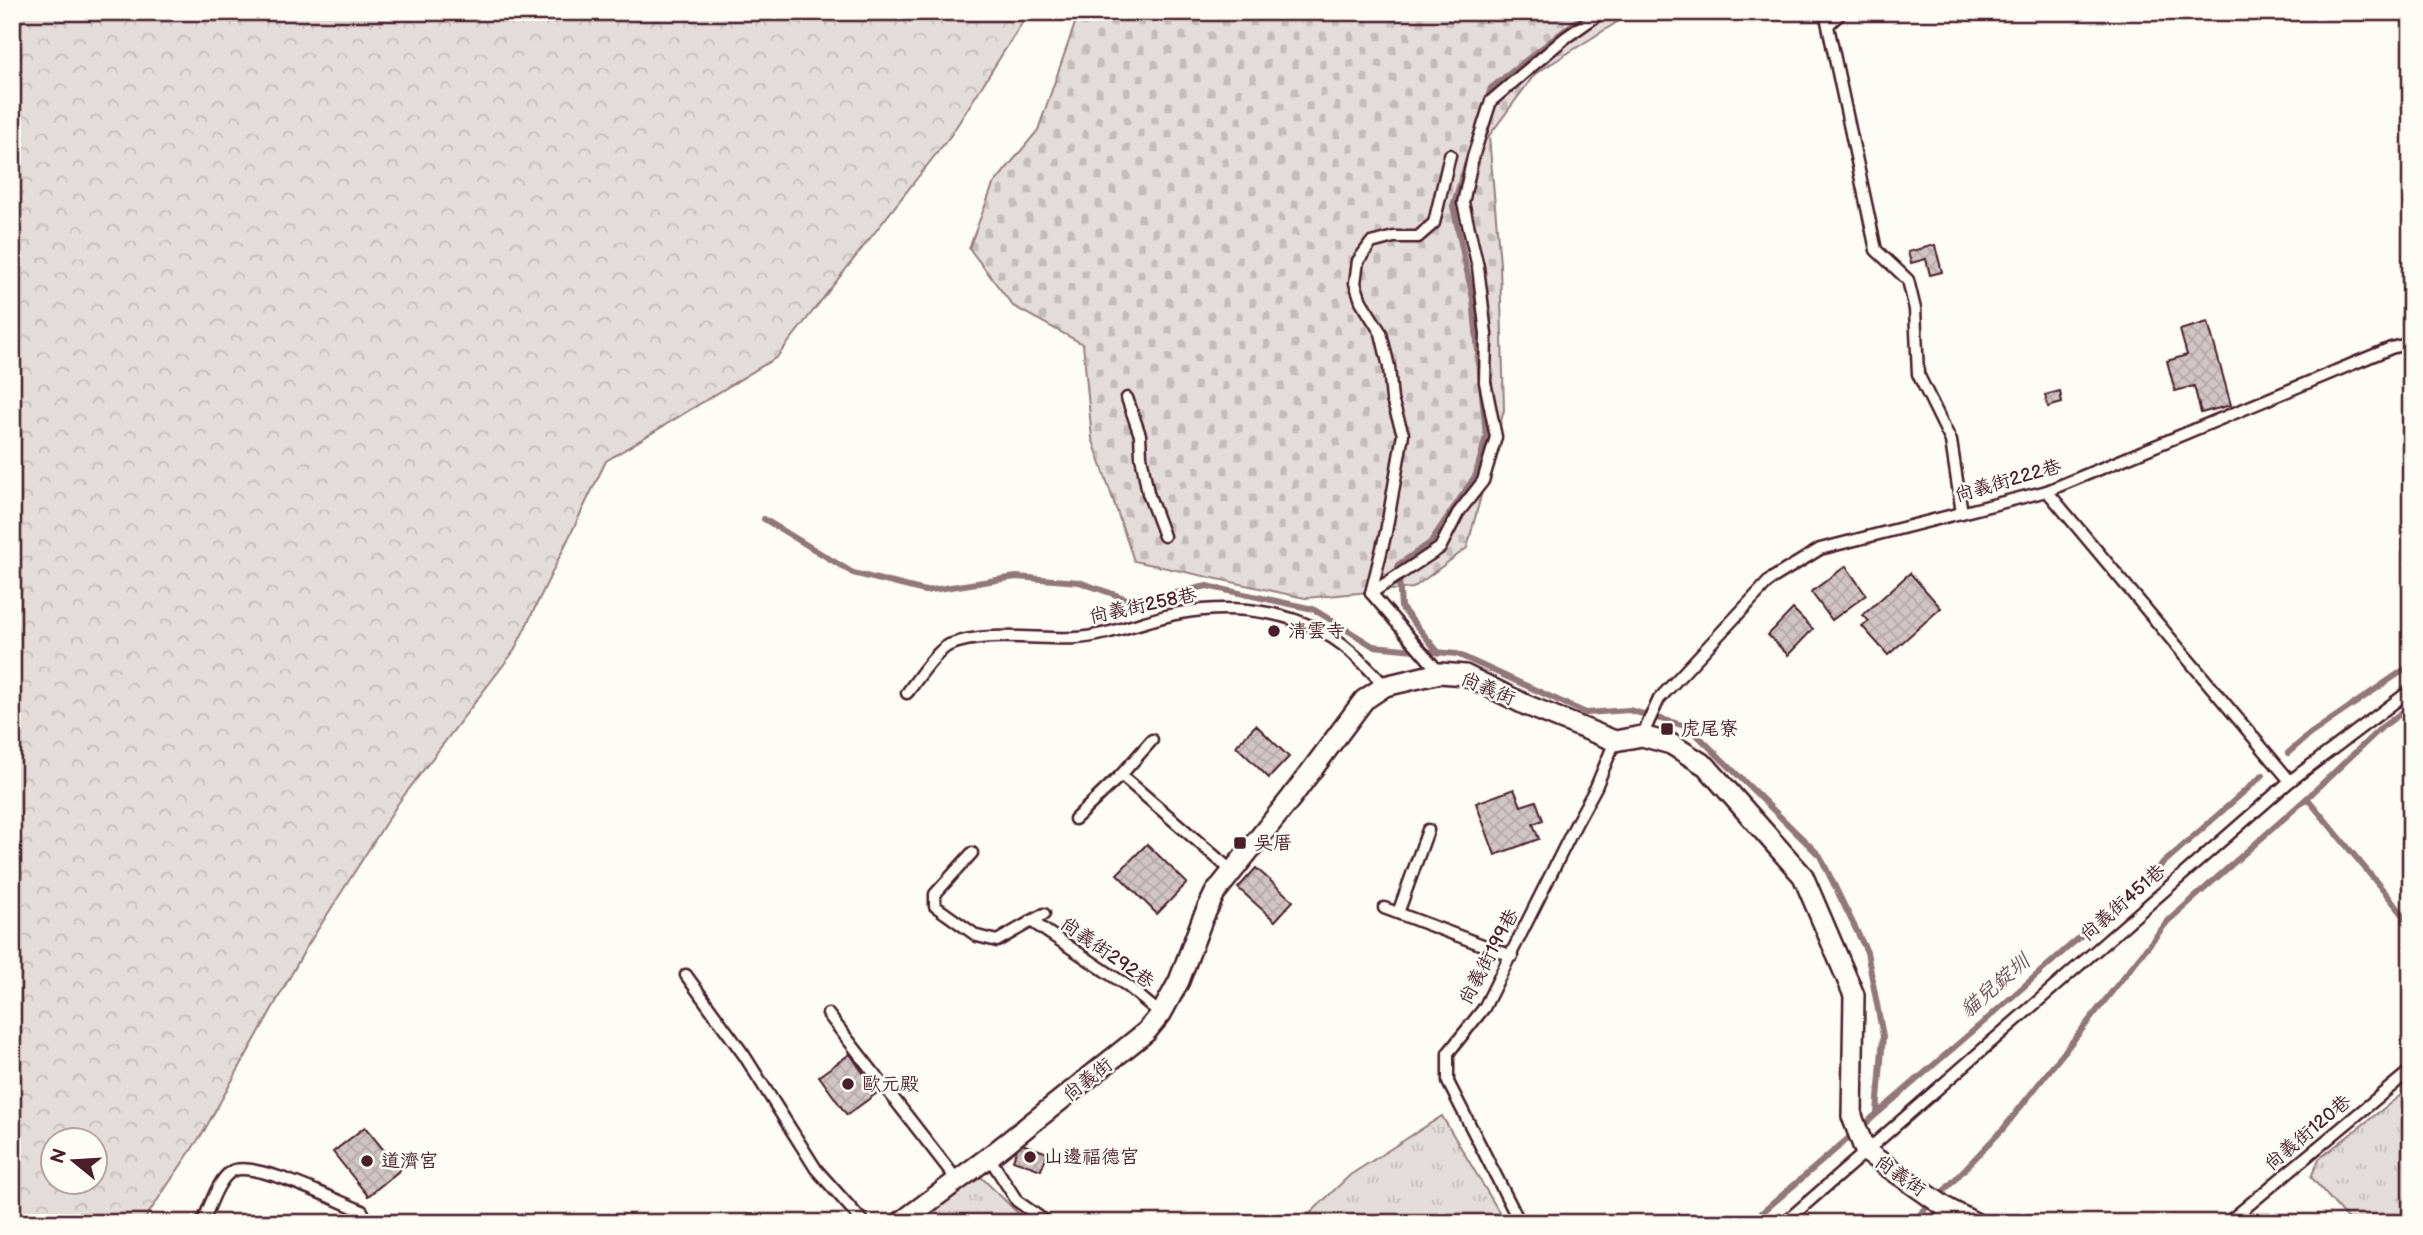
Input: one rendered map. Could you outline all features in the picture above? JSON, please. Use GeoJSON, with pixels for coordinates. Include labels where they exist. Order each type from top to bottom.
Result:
{"type":"FeatureCollection","features":[{"type":"Feature","properties":{"kind":"street","name":"尚義街"},"geometry":{"type":"LineString","coordinates":[[900,1223],[1114,1060],[1146,1032],[1161,1014],[1179,981],[1214,893],[1291,798],[1364,700],[1385,686],[1436,668],[1465,675],[1526,705],[1615,741],[1642,736],[1671,744],[1706,766],[1803,876],[1854,995],[1850,1089],[1852,1116],[1865,1151],[1942,1216],[1975,1223]]}},
{"type":"Feature","properties":{"kind":"lane"},"geometry":{"type":"LineString","coordinates":[[1371,593],[1440,548],[1458,513],[1483,481],[1496,437],[1485,382],[1486,334],[1478,267],[1463,203],[1473,157],[1491,100],[1556,45],[1602,12]]}},
{"type":"Feature","properties":{"kind":"lane"},"geometry":{"type":"LineString","coordinates":[[1825,12],[1876,250],[1908,280],[1915,309],[1918,374],[1951,441],[1962,513]]}},
{"type":"Feature","properties":{"kind":"lane"},"geometry":{"type":"LineString","coordinates":[[1829,24],[1842,12]]}},
{"type":"Feature","properties":{"kind":"lane"},"geometry":{"type":"LineString","coordinates":[[1371,593],[1403,434],[1392,400],[1389,367],[1381,333],[1361,301],[1355,283],[1358,261],[1371,243],[1394,237],[1418,237],[1434,223],[1450,155]]}},
{"type":"Feature","properties":{"kind":"lane","name":"尚義街222巷"},"geometry":{"type":"LineString","coordinates":[[1642,736],[1657,704],[1770,579],[1821,549],[2048,491],[2391,348],[2411,343]]}},
{"type":"Feature","properties":{"kind":"lane"},"geometry":{"type":"LineString","coordinates":[[1127,398],[1140,435],[1148,492],[1164,536]]}},
{"type":"Feature","properties":{"kind":"lane"},"geometry":{"type":"LineString","coordinates":[[2048,491],[2290,781]]}},
{"type":"Feature","properties":{"kind":"lane"},"geometry":{"type":"LineString","coordinates":[[1371,593],[1436,668]]}},
{"type":"Feature","properties":{"kind":"lane","name":"尚義街258巷"},"geometry":{"type":"LineString","coordinates":[[907,693],[947,646],[975,639],[1079,638],[1181,613],[1231,608],[1275,614],[1318,630],[1350,650],[1385,686]]}},
{"type":"Feature","properties":{"kind":"lane","name":"尚義街451巷"},"geometry":{"type":"LineString","coordinates":[[1784,1223],[2290,781],[2411,690]]}},
{"type":"Feature","properties":{"kind":"lane"},"geometry":{"type":"LineString","coordinates":[[1075,819],[1121,775],[1152,740]]}},
{"type":"Feature","properties":{"kind":"lane","name":"尚義街199巷"},"geometry":{"type":"LineString","coordinates":[[1520,1223],[1448,1082],[1448,1054],[1484,1008],[1512,956],[1596,788],[1615,741]]}},
{"type":"Feature","properties":{"kind":"lane"},"geometry":{"type":"LineString","coordinates":[[1121,775],[1233,871]]}},
{"type":"Feature","properties":{"kind":"lane"},"geometry":{"type":"LineString","coordinates":[[1398,913],[1428,830]]}},
{"type":"Feature","properties":{"kind":"lane"},"geometry":{"type":"LineString","coordinates":[[972,853],[935,894],[935,906],[977,936],[997,941],[1044,914]]}},
{"type":"Feature","properties":{"kind":"lane"},"geometry":{"type":"LineString","coordinates":[[1384,908],[1512,956]]}},
{"type":"Feature","properties":{"kind":"lane","name":"尚義街292巷"},"geometry":{"type":"LineString","coordinates":[[1031,921],[1126,985],[1161,1014]]}},
{"type":"Feature","properties":{"kind":"lane"},"geometry":{"type":"LineString","coordinates":[[687,975],[744,1055],[816,1169],[864,1223]]}},
{"type":"Feature","properties":{"kind":"lane"},"geometry":{"type":"LineString","coordinates":[[828,1014],[957,1180]]}},
{"type":"Feature","properties":{"kind":"lane","name":"尚義街120巷"},"geometry":{"type":"LineString","coordinates":[[2227,1223],[2411,1070]]}},
{"type":"Feature","properties":{"kind":"lane"},"geometry":{"type":"LineString","coordinates":[[989,1157],[1017,1201],[1048,1223]]}},
{"type":"Feature","properties":{"kind":"lane"},"geometry":{"type":"LineString","coordinates":[[202,1223],[220,1185],[232,1171],[246,1169],[272,1174],[362,1211],[368,1223]]}},
{"type":"Feature","properties":{"kind":"green space"},"geometry":{"type":"Polygon","coordinates":[[[12,12],[1029,12],[951,135],[777,357],[606,461],[514,651],[399,802],[306,948],[204,1131],[142,1223],[12,1223],[12,12]]]}},
{"type":"Feature","properties":{"kind":"green space"},"geometry":{"type":"Polygon","coordinates":[[[1079,12],[1633,12],[1535,74],[1489,136],[1500,264],[1504,410],[1467,548],[1413,588],[1305,598],[1134,561],[1092,438],[1083,344],[1013,306],[969,248],[993,185],[1038,130],[1079,12]]]}},
{"type":"Feature","properties":{"kind":"green space"},"geometry":{"type":"Polygon","coordinates":[[[2411,1087],[2411,1223],[2351,1223],[2311,1177],[2319,1159],[2411,1087]]]}},
{"type":"Feature","properties":{"kind":"green space"},"geometry":{"type":"Polygon","coordinates":[[[1442,1116],[1501,1215],[1491,1223],[1300,1223],[1350,1175],[1442,1116]]]}},
{"type":"Feature","properties":{"kind":"green space"},"geometry":{"type":"Polygon","coordinates":[[[979,1175],[1024,1219],[1015,1223],[913,1223],[979,1175]]]}},
{"type":"Feature","properties":{"kind":"building"},"geometry":{"type":"Polygon","coordinates":[[[1935,245],[1942,272],[1930,275],[1926,259],[1911,263],[1908,252],[1935,245]]]}},
{"type":"Feature","properties":{"kind":"building"},"geometry":{"type":"Polygon","coordinates":[[[2208,322],[2231,405],[2201,413],[2194,386],[2175,391],[2167,361],[2187,355],[2180,330],[2208,322]]]}},
{"type":"Feature","properties":{"kind":"building"},"geometry":{"type":"Polygon","coordinates":[[[2060,391],[2062,403],[2048,407],[2045,395],[2060,391]]]}},
{"type":"Feature","properties":{"kind":"building"},"geometry":{"type":"Polygon","coordinates":[[[1846,566],[1866,595],[1832,620],[1811,592],[1846,566]]]}},
{"type":"Feature","properties":{"kind":"building"},"geometry":{"type":"Polygon","coordinates":[[[1910,573],[1941,608],[1888,655],[1862,626],[1869,621],[1863,615],[1910,573]]]}},
{"type":"Feature","properties":{"kind":"building"},"geometry":{"type":"Polygon","coordinates":[[[1793,609],[1813,629],[1788,655],[1768,635],[1793,609]]]}},
{"type":"Feature","properties":{"kind":"building"},"geometry":{"type":"Polygon","coordinates":[[[1256,725],[1289,757],[1269,778],[1236,746],[1256,725]]]}},
{"type":"Feature","properties":{"kind":"building"},"geometry":{"type":"Polygon","coordinates":[[[1514,789],[1521,806],[1536,801],[1543,820],[1533,824],[1539,839],[1495,855],[1476,803],[1514,789]]]}},
{"type":"Feature","properties":{"kind":"building"},"geometry":{"type":"Polygon","coordinates":[[[1147,844],[1187,883],[1157,914],[1117,874],[1147,844]]]}},
{"type":"Feature","properties":{"kind":"building"},"geometry":{"type":"Polygon","coordinates":[[[1256,868],[1293,901],[1275,921],[1238,888],[1256,868]]]}},
{"type":"Feature","properties":{"kind":"building","name":"歐元殿"},"geometry":{"type":"Polygon","coordinates":[[[850,1054],[877,1093],[847,1115],[819,1076],[850,1054]]]}},
{"type":"Feature","properties":{"kind":"building","name":"道濟宮"},"geometry":{"type":"Polygon","coordinates":[[[365,1127],[400,1170],[368,1196],[333,1152],[365,1127]]]}},
{"type":"Feature","properties":{"kind":"building","name":"山邊福德宫"},"geometry":{"type":"Polygon","coordinates":[[[1019,1143],[1048,1153],[1041,1170],[1013,1160],[1019,1143]]]}},
{"type":"Feature","properties":{"kind":"waterway"},"geometry":{"type":"LineString","coordinates":[[1486,103],[1491,88],[1588,12]]}},
{"type":"Feature","properties":{"kind":"waterway"},"geometry":{"type":"LineString","coordinates":[[1439,653],[1401,607],[1398,565],[1430,543],[1476,475],[1486,436],[1473,299],[1453,206],[1469,156]]}},
{"type":"Feature","properties":{"kind":"waterway"},"geometry":{"type":"LineString","coordinates":[[764,519],[853,573],[925,591],[1016,577],[1079,582],[1136,602],[1207,586],[1313,609],[1373,646],[1457,654],[1586,713],[1629,710],[1689,727],[1820,856],[1867,952],[1883,1036],[1877,1113]]}},
{"type":"Feature","properties":{"kind":"waterway","name":"貓兒錠圳"},"geometry":{"type":"LineString","coordinates":[[2288,753],[2310,734],[2411,665]]}},
{"type":"Feature","properties":{"kind":"waterway"},"geometry":{"type":"LineString","coordinates":[[1941,1194],[2003,1129],[2168,921],[2307,798],[2382,727],[2411,706]]}},
{"type":"Feature","properties":{"kind":"waterway","name":"貓兒錠圳"},"geometry":{"type":"LineString","coordinates":[[1750,1223],[1987,1019],[2263,775]]}},
{"type":"Feature","properties":{"kind":"waterway"},"geometry":{"type":"LineString","coordinates":[[2307,798],[2411,924]]}},
{"type":"Feature","properties":{"kind":"waterway"},"geometry":{"type":"LineString","coordinates":[[1912,1223],[1927,1207]]}},
{"type":"Feature","properties":{"kind":"place","name":"清雲寺"},"geometry":{"type":"Point","coordinates":[1274,631]}},
{"type":"Feature","properties":{"kind":"place","name":"虎尾寮"},"geometry":{"type":"Point","coordinates":[1667,729]}},
{"type":"Feature","properties":{"kind":"place","name":"吳厝"},"geometry":{"type":"Point","coordinates":[1240,843]}},
{"type":"Feature","properties":{"kind":"place","name":"歐元殿"},"geometry":{"type":"Point","coordinates":[848,1084]}},
{"type":"Feature","properties":{"kind":"place","name":"山邊福德宫"},"geometry":{"type":"Point","coordinates":[1030,1157]}},
{"type":"Feature","properties":{"kind":"place","name":"道濟宮"},"geometry":{"type":"Point","coordinates":[367,1161]}}]}
